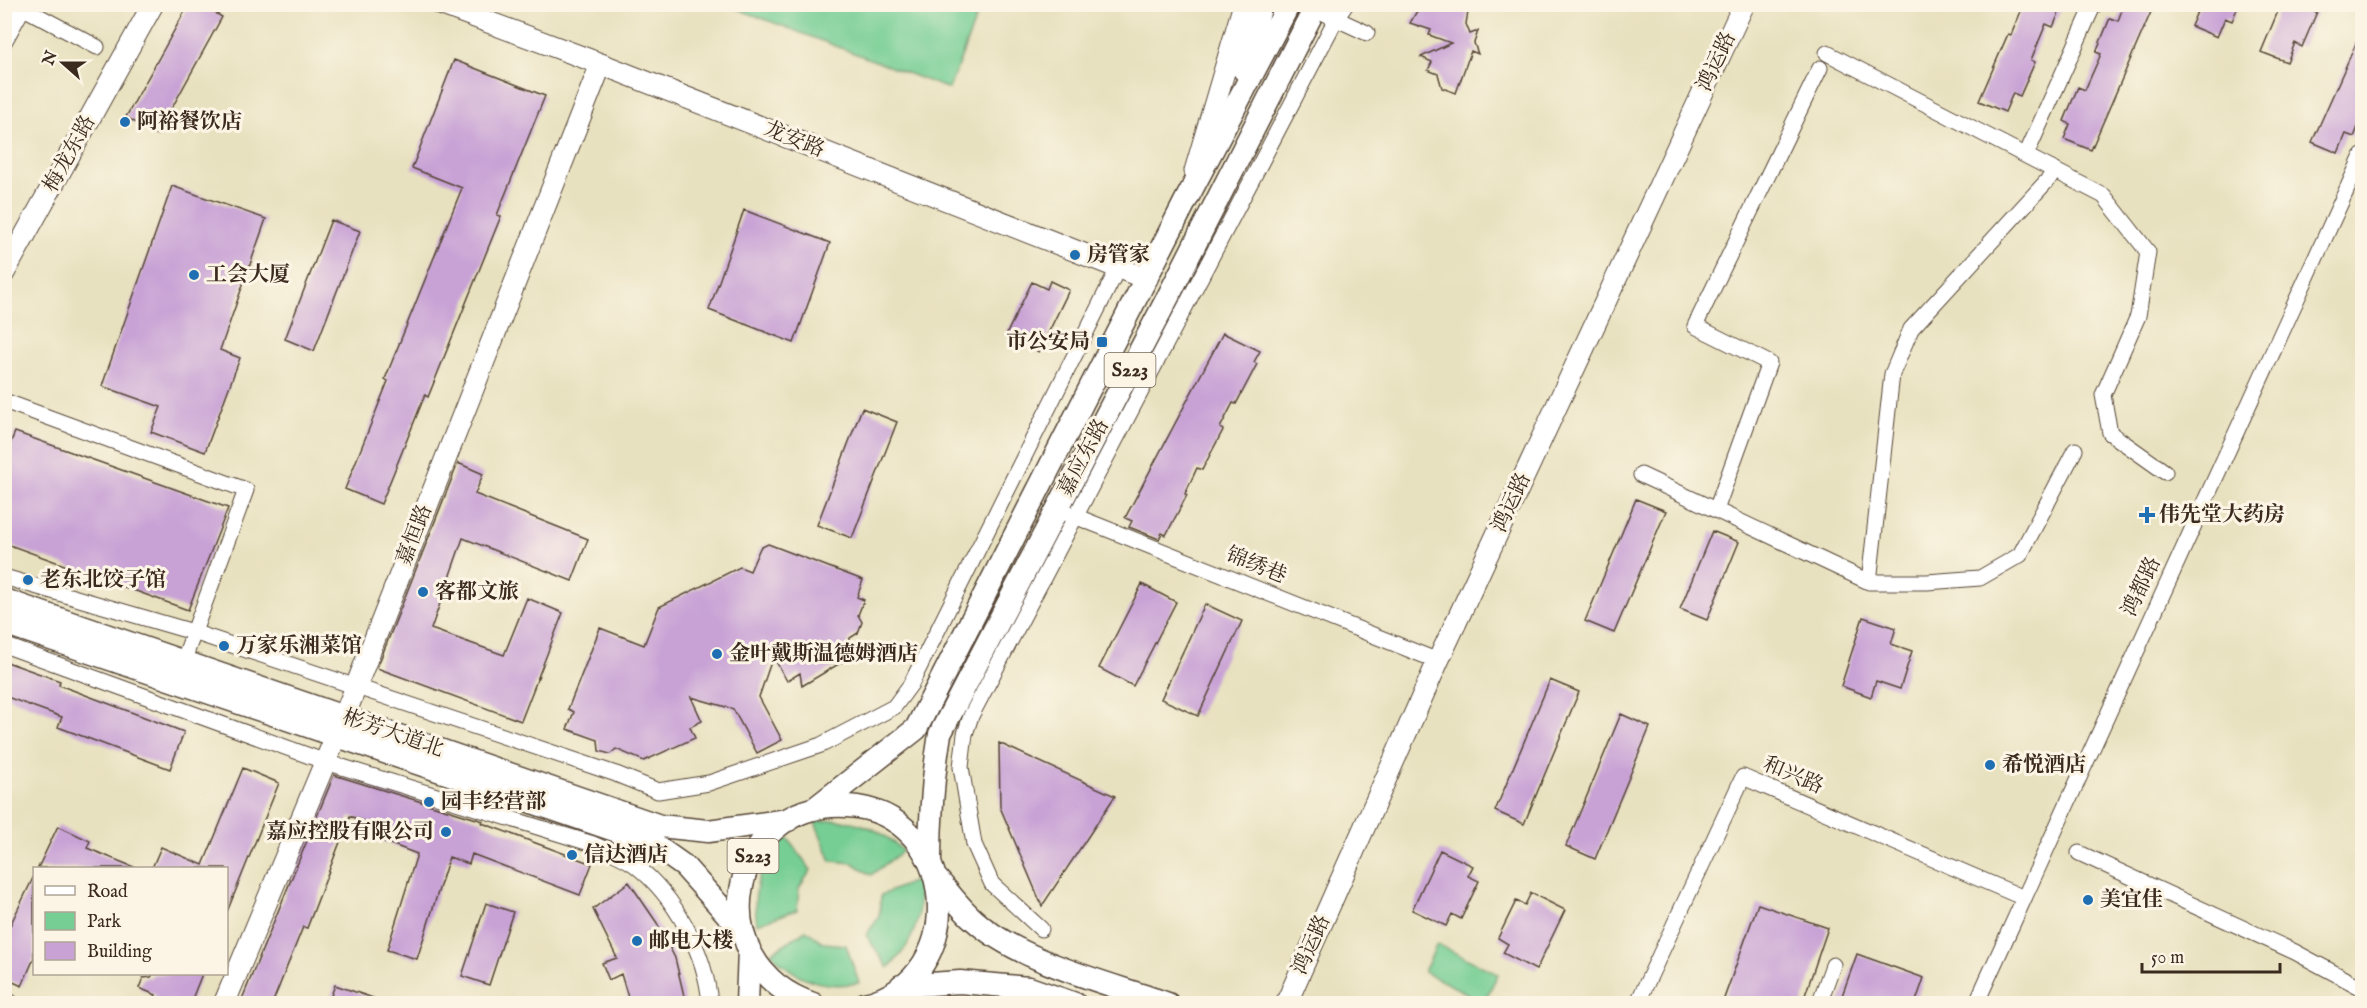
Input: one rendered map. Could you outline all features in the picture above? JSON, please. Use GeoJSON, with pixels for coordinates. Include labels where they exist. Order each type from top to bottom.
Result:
{"type":"FeatureCollection","features":[{"type":"Feature","properties":{"kind":"main road"},"geometry":{"type":"LineString","coordinates":[[1234,109],[1262,4]]}},
{"type":"Feature","properties":{"kind":"main road","name":"嘉应东路"},"geometry":{"type":"LineString","coordinates":[[814,809],[916,729],[1148,279],[1185,202],[1289,4]]}},
{"type":"Feature","properties":{"kind":"main road","name":"嘉应东路"},"geometry":{"type":"LineString","coordinates":[[933,869],[930,809],[940,734],[1067,512],[1316,7]]}},
{"type":"Feature","properties":{"kind":"main road","name":"彬芳大道北"},"geometry":{"type":"LineString","coordinates":[[4,600],[183,662],[340,727],[650,842],[684,866],[746,941],[770,979],[784,990],[813,1004]]}},
{"type":"Feature","properties":{"kind":"main road","name":"彬芳大道北"},"geometry":{"type":"LineString","coordinates":[[4,623],[660,826],[708,831],[788,820]]}},
{"type":"Feature","properties":{"kind":"main road"},"geometry":{"type":"LineString","coordinates":[[814,809],[849,806],[868,809],[887,817],[911,836],[933,869],[973,920],[1003,942],[1034,957],[1168,1004]]}},
{"type":"Feature","properties":{"kind":"main road","name":"S223"},"geometry":{"type":"LineString","coordinates":[[747,1004],[746,941],[740,914],[740,896],[751,860],[767,838],[788,820],[814,809]]}},
{"type":"Feature","properties":{"kind":"main road","name":"S223"},"geometry":{"type":"LineString","coordinates":[[865,1004],[886,996],[901,986],[926,958],[935,939],[939,919],[940,899],[933,869]]}},
{"type":"Feature","properties":{"kind":"main road"},"geometry":{"type":"LineString","coordinates":[[901,986],[960,982],[1029,988],[1075,1004]]}},
{"type":"Feature","properties":{"kind":"street","name":"梅龙东路"},"geometry":{"type":"LineString","coordinates":[[4,273],[153,4]]}},
{"type":"Feature","properties":{"kind":"street","name":"龙安路"},"geometry":{"type":"LineString","coordinates":[[440,4],[601,64],[1148,279]]}},
{"type":"Feature","properties":{"kind":"street"},"geometry":{"type":"LineString","coordinates":[[1185,202],[1244,4]]}},
{"type":"Feature","properties":{"kind":"street"},"geometry":{"type":"LineString","coordinates":[[1041,929],[992,884],[974,844],[961,767],[965,734],[971,716],[1067,512],[1346,4]]}},
{"type":"Feature","properties":{"kind":"street","name":"鸿运路"},"geometry":{"type":"LineString","coordinates":[[1286,1004],[1438,661],[1744,4]]}},
{"type":"Feature","properties":{"kind":"street"},"geometry":{"type":"LineString","coordinates":[[2026,155],[2094,4]]}},
{"type":"Feature","properties":{"kind":"street"},"geometry":{"type":"LineString","coordinates":[[4,42],[20,6],[97,47]]}},
{"type":"Feature","properties":{"kind":"street"},"geometry":{"type":"LineString","coordinates":[[1316,7],[1367,33]]}},
{"type":"Feature","properties":{"kind":"street"},"geometry":{"type":"LineString","coordinates":[[1827,52],[2104,196],[2148,252],[2138,316],[2103,395],[2110,433],[2165,472]]}},
{"type":"Feature","properties":{"kind":"street","name":"嘉恒路"},"geometry":{"type":"LineString","coordinates":[[224,1004],[326,762],[601,64]]}},
{"type":"Feature","properties":{"kind":"street"},"geometry":{"type":"LineString","coordinates":[[1716,510],[1769,363],[1695,326],[1820,68]]}},
{"type":"Feature","properties":{"kind":"street","name":"鸿都路"},"geometry":{"type":"LineString","coordinates":[[1976,1004],[2362,156]]}},
{"type":"Feature","properties":{"kind":"street"},"geometry":{"type":"LineString","coordinates":[[1869,582],[1892,374],[1911,329],[2056,171]]}},
{"type":"Feature","properties":{"kind":"street"},"geometry":{"type":"LineString","coordinates":[[4,577],[193,632],[616,774],[658,792],[709,783],[821,745],[894,706],[911,684],[1118,268]]}},
{"type":"Feature","properties":{"kind":"street"},"geometry":{"type":"LineString","coordinates":[[4,401],[246,490],[183,662]]}},
{"type":"Feature","properties":{"kind":"street"},"geometry":{"type":"LineString","coordinates":[[1641,475],[1869,582],[1927,582],[1980,578],[2020,555],[2075,450]]}},
{"type":"Feature","properties":{"kind":"street","name":"锦绣巷"},"geometry":{"type":"LineString","coordinates":[[1067,512],[1438,661]]}},
{"type":"Feature","properties":{"kind":"street"},"geometry":{"type":"LineString","coordinates":[[4,645],[326,762],[593,844],[634,864],[666,896],[691,937],[709,985],[710,1004]]}},
{"type":"Feature","properties":{"kind":"street","name":"和兴路"},"geometry":{"type":"LineString","coordinates":[[1637,1004],[1743,777],[2024,898]]}},
{"type":"Feature","properties":{"kind":"street"},"geometry":{"type":"LineString","coordinates":[[2079,853],[2295,952],[2362,988]]}},
{"type":"Feature","properties":{"kind":"street"},"geometry":{"type":"LineString","coordinates":[[1819,1004],[1833,965]]}},
{"type":"Feature","properties":{"kind":"green space"},"geometry":{"type":"Polygon","coordinates":[[[727,5],[981,5],[949,89],[727,5]]]}},
{"type":"Feature","properties":{"kind":"green space"},"geometry":{"type":"Polygon","coordinates":[[[832,820],[853,822],[871,828],[887,837],[903,851],[871,875],[853,863],[831,861],[815,822],[832,820]]]}},
{"type":"Feature","properties":{"kind":"green space"},"geometry":{"type":"Polygon","coordinates":[[[787,837],[811,870],[799,888],[797,910],[757,924],[755,899],[760,877],[770,856],[787,837]]]}},
{"type":"Feature","properties":{"kind":"green space"},"geometry":{"type":"Polygon","coordinates":[[[917,880],[919,906],[915,928],[904,949],[888,968],[866,935],[879,917],[881,895],[917,880]]]}},
{"type":"Feature","properties":{"kind":"green space"},"geometry":{"type":"Polygon","coordinates":[[[806,930],[824,943],[846,945],[859,983],[834,985],[811,980],[790,970],[771,953],[806,930]]]}},
{"type":"Feature","properties":{"kind":"green space"},"geometry":{"type":"Polygon","coordinates":[[[1437,944],[1498,974],[1484,1002],[1424,972],[1437,944]]]}},
{"type":"Feature","properties":{"kind":"building"},"geometry":{"type":"Polygon","coordinates":[[[189,4],[200,4],[222,17],[157,135],[126,117],[189,4]]]}},
{"type":"Feature","properties":{"kind":"building"},"geometry":{"type":"Polygon","coordinates":[[[1421,4],[1461,4],[1468,12],[1466,24],[1470,34],[1478,31],[1474,43],[1478,54],[1471,51],[1456,93],[1442,88],[1438,74],[1428,70],[1432,62],[1421,57],[1451,43],[1429,35],[1431,30],[1410,23],[1421,4]]]}},
{"type":"Feature","properties":{"kind":"building"},"geometry":{"type":"Polygon","coordinates":[[[2024,4],[2063,4],[2053,27],[2046,24],[2031,60],[2035,62],[2020,96],[2013,93],[2005,112],[1979,101],[2008,34],[2011,35],[2024,4]]]}},
{"type":"Feature","properties":{"kind":"building"},"geometry":{"type":"Polygon","coordinates":[[[2124,4],[2133,4],[2151,12],[2091,150],[2064,139],[2070,124],[2064,121],[2078,87],[2085,90],[2101,54],[2096,52],[2110,18],[2118,21],[2124,4]]]}},
{"type":"Feature","properties":{"kind":"building"},"geometry":{"type":"Polygon","coordinates":[[[2193,4],[2239,4],[2232,21],[2225,18],[2217,37],[2191,26],[2199,7],[2193,4]]]}},
{"type":"Feature","properties":{"kind":"building"},"geometry":{"type":"Polygon","coordinates":[[[2281,4],[2312,4],[2310,9],[2317,12],[2302,47],[2295,43],[2287,62],[2261,52],[2281,4]]]}},
{"type":"Feature","properties":{"kind":"building"},"geometry":{"type":"Polygon","coordinates":[[[2362,30],[2362,117],[2354,137],[2346,134],[2338,153],[2312,142],[2362,30]]]}},
{"type":"Feature","properties":{"kind":"building"},"geometry":{"type":"Polygon","coordinates":[[[454,60],[545,96],[497,215],[501,216],[428,397],[425,395],[381,504],[345,489],[388,381],[385,379],[462,188],[412,168],[454,60]]]}},
{"type":"Feature","properties":{"kind":"building","name":"工会大厦"},"geometry":{"type":"Polygon","coordinates":[[[172,186],[266,219],[220,350],[240,358],[205,452],[151,432],[161,407],[102,386],[172,186]]]}},
{"type":"Feature","properties":{"kind":"building"},"geometry":{"type":"Polygon","coordinates":[[[744,210],[830,243],[794,343],[709,310],[744,210]]]}},
{"type":"Feature","properties":{"kind":"building"},"geometry":{"type":"Polygon","coordinates":[[[331,220],[360,231],[314,351],[285,339],[331,220]]]}},
{"type":"Feature","properties":{"kind":"building"},"geometry":{"type":"Polygon","coordinates":[[[1050,281],[1069,290],[1039,352],[1006,335],[1032,282],[1047,289],[1050,281]]]}},
{"type":"Feature","properties":{"kind":"building"},"geometry":{"type":"Polygon","coordinates":[[[1223,333],[1260,351],[1254,362],[1257,364],[1236,404],[1233,403],[1220,428],[1223,430],[1202,470],[1197,468],[1185,494],[1187,495],[1166,535],[1162,533],[1159,539],[1129,527],[1132,521],[1125,518],[1223,333]]]}},
{"type":"Feature","properties":{"kind":"building"},"geometry":{"type":"Polygon","coordinates":[[[862,408],[897,422],[852,538],[817,525],[862,408]]]}},
{"type":"Feature","properties":{"kind":"building"},"geometry":{"type":"Polygon","coordinates":[[[15,432],[228,508],[188,610],[4,543],[4,459],[15,432]]]}},
{"type":"Feature","properties":{"kind":"building"},"geometry":{"type":"Polygon","coordinates":[[[458,463],[483,474],[475,494],[588,539],[572,581],[463,538],[431,629],[504,655],[527,598],[563,613],[521,721],[377,668],[458,463]]]}},
{"type":"Feature","properties":{"kind":"building"},"geometry":{"type":"Polygon","coordinates":[[[1636,499],[1666,511],[1614,633],[1585,621],[1636,499]]]}},
{"type":"Feature","properties":{"kind":"building"},"geometry":{"type":"Polygon","coordinates":[[[1712,531],[1739,542],[1707,620],[1680,609],[1712,531]]]}},
{"type":"Feature","properties":{"kind":"building","name":"金叶戴斯温德姆酒店"},"geometry":{"type":"Polygon","coordinates":[[[768,544],[863,580],[857,597],[864,600],[858,615],[862,622],[858,633],[850,638],[842,662],[802,686],[800,673],[787,681],[773,656],[759,697],[782,740],[757,753],[733,709],[691,697],[702,721],[690,727],[695,738],[644,761],[616,749],[610,754],[599,751],[598,740],[567,729],[574,712],[568,709],[600,628],[644,645],[659,607],[740,567],[750,571],[760,548],[768,544]]]}},
{"type":"Feature","properties":{"kind":"building"},"geometry":{"type":"Polygon","coordinates":[[[1142,584],[1176,602],[1133,686],[1099,668],[1142,584]]]}},
{"type":"Feature","properties":{"kind":"building"},"geometry":{"type":"Polygon","coordinates":[[[1205,604],[1242,621],[1198,716],[1161,699],[1205,604]]]}},
{"type":"Feature","properties":{"kind":"building"},"geometry":{"type":"Polygon","coordinates":[[[1863,617],[1896,628],[1891,644],[1912,651],[1900,689],[1876,681],[1871,697],[1841,686],[1863,617]]]}},
{"type":"Feature","properties":{"kind":"building"},"geometry":{"type":"Polygon","coordinates":[[[4,661],[60,681],[59,685],[184,732],[170,769],[58,727],[62,717],[4,696],[4,661]]]}},
{"type":"Feature","properties":{"kind":"building"},"geometry":{"type":"Polygon","coordinates":[[[1550,680],[1579,692],[1524,824],[1495,811],[1550,680]]]}},
{"type":"Feature","properties":{"kind":"building"},"geometry":{"type":"Polygon","coordinates":[[[1621,714],[1650,727],[1595,859],[1566,846],[1621,714]]]}},
{"type":"Feature","properties":{"kind":"building"},"geometry":{"type":"Polygon","coordinates":[[[999,743],[1115,796],[1042,906],[1000,807],[999,743]]]}},
{"type":"Feature","properties":{"kind":"building"},"geometry":{"type":"Polygon","coordinates":[[[243,768],[279,783],[228,910],[228,867],[152,867],[161,847],[203,865],[243,768]]]}},
{"type":"Feature","properties":{"kind":"building"},"geometry":{"type":"Polygon","coordinates":[[[334,775],[483,821],[482,823],[592,864],[580,895],[472,854],[469,864],[449,857],[417,959],[387,950],[417,854],[380,840],[384,829],[350,816],[307,928],[303,927],[272,1004],[240,1004],[334,775]]]}},
{"type":"Feature","properties":{"kind":"building"},"geometry":{"type":"Polygon","coordinates":[[[58,826],[90,841],[87,848],[134,867],[38,867],[58,826]]]}},
{"type":"Feature","properties":{"kind":"building"},"geometry":{"type":"Polygon","coordinates":[[[1440,850],[1473,866],[1468,876],[1479,881],[1461,919],[1452,914],[1446,926],[1412,910],[1440,850]]]}},
{"type":"Feature","properties":{"kind":"building"},"geometry":{"type":"Polygon","coordinates":[[[33,878],[33,960],[22,986],[4,978],[4,938],[33,878]]]}},
{"type":"Feature","properties":{"kind":"building","name":"邮电大楼"},"geometry":{"type":"Polygon","coordinates":[[[629,882],[657,923],[675,958],[686,1004],[630,1004],[621,974],[609,980],[602,963],[617,958],[593,909],[629,882]]]}},
{"type":"Feature","properties":{"kind":"building"},"geometry":{"type":"Polygon","coordinates":[[[1531,893],[1565,910],[1536,970],[1503,953],[1508,944],[1498,938],[1516,901],[1525,905],[1531,893]]]}},
{"type":"Feature","properties":{"kind":"building"},"geometry":{"type":"Polygon","coordinates":[[[486,903],[513,912],[489,985],[462,976],[486,903]]]}},
{"type":"Feature","properties":{"kind":"building"},"geometry":{"type":"Polygon","coordinates":[[[1758,904],[1828,928],[1802,1004],[1722,1004],[1758,904]]]}},
{"type":"Feature","properties":{"kind":"building"},"geometry":{"type":"Polygon","coordinates":[[[1857,954],[1924,978],[1915,1004],[1839,1004],[1857,954]]]}},
{"type":"Feature","properties":{"kind":"building"},"geometry":{"type":"Polygon","coordinates":[[[152,975],[202,975],[190,1004],[152,1004],[156,995],[139,988],[143,978],[152,975]]]}},
{"type":"Feature","properties":{"kind":"building"},"geometry":{"type":"Polygon","coordinates":[[[335,985],[382,1001],[382,1004],[328,1004],[335,985]]]}},
{"type":"Feature","properties":{"kind":"place","name":"阿裕餐饮店"},"geometry":{"type":"Point","coordinates":[125,122]}},
{"type":"Feature","properties":{"kind":"place","name":"房管家"},"geometry":{"type":"Point","coordinates":[1075,255]}},
{"type":"Feature","properties":{"kind":"place","name":"工会大厦"},"geometry":{"type":"Point","coordinates":[194,275]}},
{"type":"Feature","properties":{"kind":"place","name":"市公安局"},"geometry":{"type":"Point","coordinates":[1102,342]}},
{"type":"Feature","properties":{"kind":"place","name":"伟先堂大药房"},"geometry":{"type":"Point","coordinates":[2147,515]}},
{"type":"Feature","properties":{"kind":"place","name":"老东北饺子馆"},"geometry":{"type":"Point","coordinates":[28,580]}},
{"type":"Feature","properties":{"kind":"place","name":"客都文旅"},"geometry":{"type":"Point","coordinates":[423,592]}},
{"type":"Feature","properties":{"kind":"place","name":"万家乐湘菜馆"},"geometry":{"type":"Point","coordinates":[224,646]}},
{"type":"Feature","properties":{"kind":"place","name":"金叶戴斯温德姆酒店"},"geometry":{"type":"Point","coordinates":[717,654]}},
{"type":"Feature","properties":{"kind":"place","name":"希悦酒店"},"geometry":{"type":"Point","coordinates":[1990,765]}},
{"type":"Feature","properties":{"kind":"place","name":"园丰经营部"},"geometry":{"type":"Point","coordinates":[429,802]}},
{"type":"Feature","properties":{"kind":"place","name":"嘉应控股有限公司"},"geometry":{"type":"Point","coordinates":[446,832]}},
{"type":"Feature","properties":{"kind":"place","name":"信达酒店"},"geometry":{"type":"Point","coordinates":[572,855]}},
{"type":"Feature","properties":{"kind":"place","name":"美宜佳"},"geometry":{"type":"Point","coordinates":[2088,900]}},
{"type":"Feature","properties":{"kind":"place","name":"邮电大楼"},"geometry":{"type":"Point","coordinates":[637,941]}}]}
